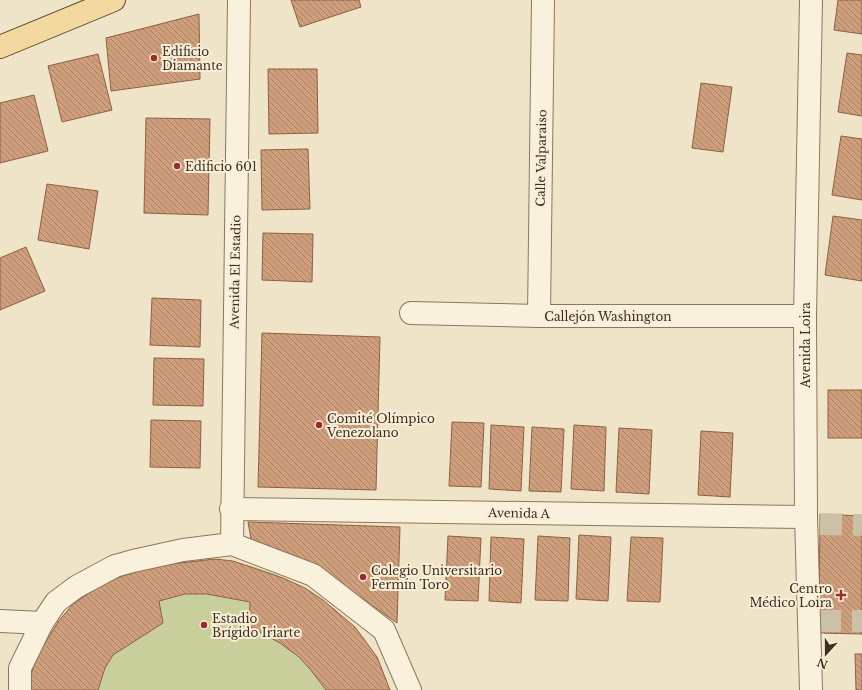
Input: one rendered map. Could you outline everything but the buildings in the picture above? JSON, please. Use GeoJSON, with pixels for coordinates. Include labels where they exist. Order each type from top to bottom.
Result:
{"type":"FeatureCollection","features":[{"type":"Feature","properties":{"kind":"main road"},"geometry":{"type":"LineString","coordinates":[[0,47],[114,0]]}},
{"type":"Feature","properties":{"kind":"street","name":"Avenida El Estadio"},"geometry":{"type":"LineString","coordinates":[[232,544],[231,509],[239,0]]}},
{"type":"Feature","properties":{"kind":"street","name":"Calle Valparaiso"},"geometry":{"type":"LineString","coordinates":[[538,316],[543,0]]}},
{"type":"Feature","properties":{"kind":"street","name":"Avenida Loira"},"geometry":{"type":"LineString","coordinates":[[811,0],[805,316],[814,621],[811,690]]}},
{"type":"Feature","properties":{"kind":"street","name":"Callejón Washington"},"geometry":{"type":"LineString","coordinates":[[411,313],[538,316],[805,316]]}},
{"type":"Feature","properties":{"kind":"street","name":"Avenida A"},"geometry":{"type":"LineString","coordinates":[[231,509],[811,522]]}},
{"type":"Feature","properties":{"kind":"street"},"geometry":{"type":"LineString","coordinates":[[20,690],[20,668],[42,623],[56,602],[76,587],[115,566],[183,550],[232,544],[313,575],[384,630],[410,690]]}},
{"type":"Feature","properties":{"kind":"street"},"geometry":{"type":"LineString","coordinates":[[0,621],[42,623]]}},
{"type":"Feature","properties":{"kind":"green space","name":"Estadio Brígido Iriarte"},"geometry":{"type":"Polygon","coordinates":[[[215,559],[239,563],[263,570],[307,590],[327,603],[362,637],[376,656],[390,690],[29,690],[29,683],[35,660],[42,647],[64,615],[82,597],[118,577],[145,568],[170,563],[215,559]]]}},
{"type":"Feature","properties":{"kind":"tunnel"},"geometry":{"type":"LineString","coordinates":[[820,524],[862,525]]}},
{"type":"Feature","properties":{"kind":"tunnel"},"geometry":{"type":"LineString","coordinates":[[819,621],[862,621]]}},
{"type":"Feature","properties":{"kind":"place","name":"Edificio Diamante"},"geometry":{"type":"Point","coordinates":[154,58]}},
{"type":"Feature","properties":{"kind":"place","name":"Edificio 601"},"geometry":{"type":"Point","coordinates":[177,166]}},
{"type":"Feature","properties":{"kind":"place","name":"Comité Olímpico Venezolano"},"geometry":{"type":"Point","coordinates":[319,425]}},
{"type":"Feature","properties":{"kind":"place","name":"Colegio Universitario Fermín Toro"},"geometry":{"type":"Point","coordinates":[363,577]}},
{"type":"Feature","properties":{"kind":"place","name":"Centro Médico Loira"},"geometry":{"type":"Point","coordinates":[841,595]}},
{"type":"Feature","properties":{"kind":"place","name":"Estadio Brígido Iriarte"},"geometry":{"type":"Point","coordinates":[204,625]}}]}
